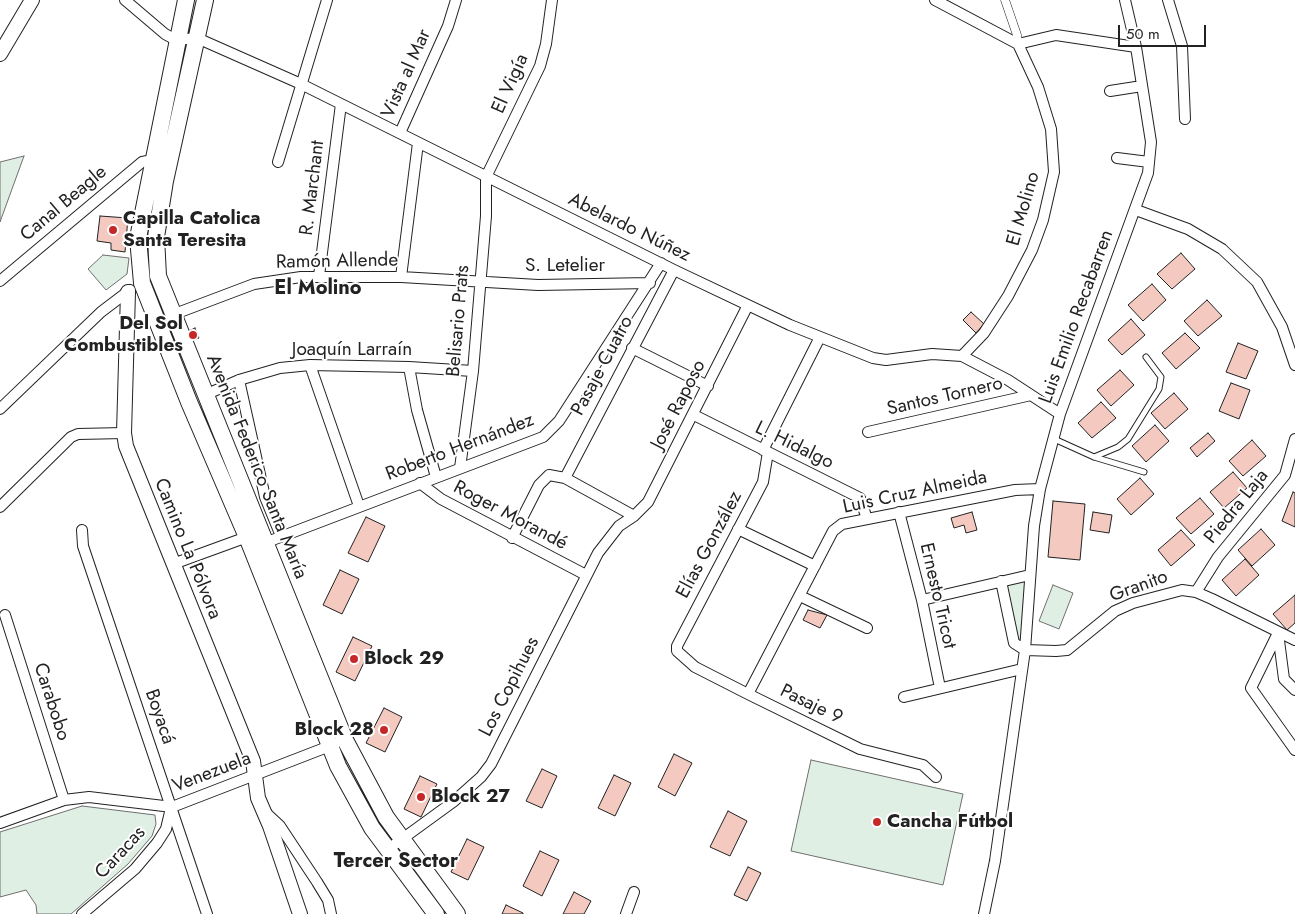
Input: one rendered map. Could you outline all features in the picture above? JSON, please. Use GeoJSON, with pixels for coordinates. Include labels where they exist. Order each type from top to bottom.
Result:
{"type":"FeatureCollection","features":[{"type":"Feature","properties":{"kind":"main road","name":"Avenida Federico Santa María"},"geometry":{"type":"LineString","coordinates":[[186,0],[187,39],[156,237],[158,276],[205,395],[255,543],[330,746],[358,806],[387,850],[436,914]]}},
{"type":"Feature","properties":{"kind":"main road","name":"Avenida Federico Santa María"},"geometry":{"type":"LineString","coordinates":[[205,0],[187,39],[153,160],[138,238],[142,283],[192,409],[345,740],[373,794],[401,838],[457,914]]}},
{"type":"Feature","properties":{"kind":"street"},"geometry":{"type":"LineString","coordinates":[[0,54],[32,0]]}},
{"type":"Feature","properties":{"kind":"street","name":"Abelardo Núñez"},"geometry":{"type":"LineString","coordinates":[[126,0],[165,34],[187,39],[301,84],[674,270],[820,337],[880,359],[932,354],[962,356],[1031,395],[1060,414]]}},
{"type":"Feature","properties":{"kind":"street"},"geometry":{"type":"LineString","coordinates":[[278,162],[327,0]]}},
{"type":"Feature","properties":{"kind":"street","name":"Vista al Mar"},"geometry":{"type":"LineString","coordinates":[[400,133],[448,26],[456,0]]}},
{"type":"Feature","properties":{"kind":"street","name":"El Vigía"},"geometry":{"type":"LineString","coordinates":[[486,176],[540,66],[546,44],[552,0]]}},
{"type":"Feature","properties":{"kind":"street"},"geometry":{"type":"LineString","coordinates":[[935,0],[1018,44],[1056,35],[1136,47]]}},
{"type":"Feature","properties":{"kind":"street","name":"El Molino"},"geometry":{"type":"LineString","coordinates":[[962,356],[984,333],[1008,296],[1032,250],[1043,220],[1054,172],[1051,129],[1038,87],[1018,44],[1017,35],[1005,0]]}},
{"type":"Feature","properties":{"kind":"street","name":"Luis Emilio Recabarren"},"geometry":{"type":"LineString","coordinates":[[984,914],[995,862],[1025,650],[1030,575],[1040,489],[1052,438],[1060,414],[1148,173],[1151,142],[1136,47],[1125,0]]}},
{"type":"Feature","properties":{"kind":"street"},"geometry":{"type":"LineString","coordinates":[[1168,0],[1182,46],[1185,119]]}},
{"type":"Feature","properties":{"kind":"street"},"geometry":{"type":"LineString","coordinates":[[1110,91],[1142,86]]}},
{"type":"Feature","properties":{"kind":"street","name":"R. Marchant"},"geometry":{"type":"LineString","coordinates":[[320,276],[342,104]]}},
{"type":"Feature","properties":{"kind":"street"},"geometry":{"type":"LineString","coordinates":[[401,277],[418,143]]}},
{"type":"Feature","properties":{"kind":"street"},"geometry":{"type":"LineString","coordinates":[[1117,158],[1149,162]]}},
{"type":"Feature","properties":{"kind":"street","name":"Canal Beagle"},"geometry":{"type":"LineString","coordinates":[[0,281],[142,162],[153,160]]}},
{"type":"Feature","properties":{"kind":"street","name":"Belisario Prats"},"geometry":{"type":"LineString","coordinates":[[460,468],[473,372],[486,216],[486,176]]}},
{"type":"Feature","properties":{"kind":"street"},"geometry":{"type":"LineString","coordinates":[[1136,210],[1188,229],[1222,248],[1257,282],[1282,327],[1295,365]]}},
{"type":"Feature","properties":{"kind":"street","name":"Roberto Hernández"},"geometry":{"type":"LineString","coordinates":[[173,564],[281,536],[533,441],[551,430],[661,263]]}},
{"type":"Feature","properties":{"kind":"street","name":"Pasaje Cuatro"},"geometry":{"type":"LineString","coordinates":[[560,476],[674,270]]}},
{"type":"Feature","properties":{"kind":"street"},"geometry":{"type":"LineString","coordinates":[[0,409],[102,312],[142,283],[158,276]]}},
{"type":"Feature","properties":{"kind":"street","name":"Ramón Allende"},"geometry":{"type":"LineString","coordinates":[[172,315],[254,284],[320,276],[401,277],[480,282]]}},
{"type":"Feature","properties":{"kind":"street","name":"S. Letelier"},"geometry":{"type":"LineString","coordinates":[[480,282],[538,285],[650,282]]}},
{"type":"Feature","properties":{"kind":"street","name":"Camino La Pólvora"},"geometry":{"type":"LineString","coordinates":[[128,292],[124,433],[132,465],[253,761],[258,798],[270,826],[300,914]]}},
{"type":"Feature","properties":{"kind":"street","name":"José Raposo"},"geometry":{"type":"LineString","coordinates":[[634,516],[648,502],[694,415],[748,305]]}},
{"type":"Feature","properties":{"kind":"street","name":"Elías González"},"geometry":{"type":"LineString","coordinates":[[677,651],[677,646],[762,482],[765,451],[820,337]]}},
{"type":"Feature","properties":{"kind":"street"},"geometry":{"type":"LineString","coordinates":[[632,348],[708,386]]}},
{"type":"Feature","properties":{"kind":"street"},"geometry":{"type":"LineString","coordinates":[[310,365],[359,506]]}},
{"type":"Feature","properties":{"kind":"street","name":"Joaquín Larraín"},"geometry":{"type":"LineString","coordinates":[[205,395],[239,380],[280,368],[310,365],[410,367],[473,372]]}},
{"type":"Feature","properties":{"kind":"street"},"geometry":{"type":"LineString","coordinates":[[410,367],[417,410],[436,478]]}},
{"type":"Feature","properties":{"kind":"street"},"geometry":{"type":"LineString","coordinates":[[239,380],[265,497],[281,536]]}},
{"type":"Feature","properties":{"kind":"street","name":"Santos Tornero"},"geometry":{"type":"LineString","coordinates":[[868,432],[1031,395]]}},
{"type":"Feature","properties":{"kind":"street","name":"L. Hidalgo"},"geometry":{"type":"LineString","coordinates":[[694,415],[860,498],[867,519]]}},
{"type":"Feature","properties":{"kind":"street"},"geometry":{"type":"LineString","coordinates":[[0,507],[71,437],[78,434],[124,433]]}},
{"type":"Feature","properties":{"kind":"street","name":"Piedra Laja"},"geometry":{"type":"LineString","coordinates":[[1196,592],[1218,557],[1285,476],[1295,439]]}},
{"type":"Feature","properties":{"kind":"street"},"geometry":{"type":"LineString","coordinates":[[512,538],[545,477],[560,476],[634,516]]}},
{"type":"Feature","properties":{"kind":"street","name":"Roger Morandé"},"geometry":{"type":"LineString","coordinates":[[420,483],[432,494],[586,576]]}},
{"type":"Feature","properties":{"kind":"street","name":"Luis Cruz Almeida"},"geometry":{"type":"LineString","coordinates":[[748,694],[833,531],[842,524],[1015,490],[1040,489]]}},
{"type":"Feature","properties":{"kind":"street","name":"Ernesto Tricot"},"geometry":{"type":"LineString","coordinates":[[900,512],[922,600],[940,688]]}},
{"type":"Feature","properties":{"kind":"street","name":"Los Copihues"},"geometry":{"type":"LineString","coordinates":[[387,850],[453,802],[481,777],[491,764],[586,576],[608,538],[619,526],[634,516]]}},
{"type":"Feature","properties":{"kind":"street"},"geometry":{"type":"LineString","coordinates":[[738,529],[815,566]]}},
{"type":"Feature","properties":{"kind":"street","name":"Boyacá"},"geometry":{"type":"LineString","coordinates":[[82,530],[83,546],[207,914]]}},
{"type":"Feature","properties":{"kind":"street"},"geometry":{"type":"LineString","coordinates":[[922,600],[1030,575]]}},
{"type":"Feature","properties":{"kind":"street"},"geometry":{"type":"LineString","coordinates":[[1001,582],[1014,643],[1025,650]]}},
{"type":"Feature","properties":{"kind":"street","name":"Granito"},"geometry":{"type":"LineString","coordinates":[[1025,650],[1067,650],[1115,611],[1182,590],[1196,592],[1295,640]]}},
{"type":"Feature","properties":{"kind":"street"},"geometry":{"type":"LineString","coordinates":[[800,596],[867,628]]}},
{"type":"Feature","properties":{"kind":"street","name":"Carabobo"},"geometry":{"type":"LineString","coordinates":[[5,615],[64,800]]}},
{"type":"Feature","properties":{"kind":"street"},"geometry":{"type":"LineString","coordinates":[[1278,633],[1284,679],[1295,690]]}},
{"type":"Feature","properties":{"kind":"street"},"geometry":{"type":"LineString","coordinates":[[1278,633],[1251,688],[1295,750]]}},
{"type":"Feature","properties":{"kind":"street","name":"Pasaje 9"},"geometry":{"type":"LineString","coordinates":[[677,651],[696,667],[860,749],[923,765],[936,777]]}},
{"type":"Feature","properties":{"kind":"street"},"geometry":{"type":"LineString","coordinates":[[904,697],[1022,669]]}},
{"type":"Feature","properties":{"kind":"street","name":"Venezuela"},"geometry":{"type":"LineString","coordinates":[[0,823],[64,800],[89,797],[172,808],[345,740]]}},
{"type":"Feature","properties":{"kind":"street","name":"Caracas"},"geometry":{"type":"LineString","coordinates":[[82,914],[135,869],[166,829],[172,808]]}},
{"type":"Feature","properties":{"kind":"street"},"geometry":{"type":"LineString","coordinates":[[264,812],[280,826],[328,900],[332,914]]}},
{"type":"Feature","properties":{"kind":"street"},"geometry":{"type":"LineString","coordinates":[[626,914],[634,892]]}},
{"type":"Feature","properties":{"kind":"lane"},"geometry":{"type":"LineString","coordinates":[[1094,457],[1118,447],[1128,439],[1159,389],[1161,377],[1146,357]]}},
{"type":"Feature","properties":{"kind":"lane"},"geometry":{"type":"LineString","coordinates":[[1052,438],[1094,457],[1144,472]]}},
{"type":"Feature","properties":{"kind":"green space"},"geometry":{"type":"Polygon","coordinates":[[[24,156],[0,222],[0,162],[24,156]]]}},
{"type":"Feature","properties":{"kind":"green space"},"geometry":{"type":"Polygon","coordinates":[[[103,255],[129,258],[127,274],[106,290],[88,269],[103,255]]]}},
{"type":"Feature","properties":{"kind":"green space"},"geometry":{"type":"Polygon","coordinates":[[[1025,581],[1023,643],[1016,639],[1006,585],[1025,581]]]}},
{"type":"Feature","properties":{"kind":"green space"},"geometry":{"type":"Polygon","coordinates":[[[1053,585],[1073,593],[1059,629],[1039,621],[1053,585]]]}},
{"type":"Feature","properties":{"kind":"green space","name":"Cancha Fútbol"},"geometry":{"type":"Polygon","coordinates":[[[811,760],[963,794],[943,885],[791,851],[811,760]]]}},
{"type":"Feature","properties":{"kind":"green space"},"geometry":{"type":"Polygon","coordinates":[[[82,806],[155,815],[156,824],[152,836],[128,864],[71,914],[37,914],[36,905],[26,890],[0,897],[0,832],[82,806]]]}},
{"type":"Feature","properties":{"kind":"building","name":"Capilla Catolica Santa Teresita"},"geometry":{"type":"Polygon","coordinates":[[[100,216],[128,218],[125,252],[111,250],[111,243],[97,241],[100,216]]]}},
{"type":"Feature","properties":{"kind":"building"},"geometry":{"type":"Polygon","coordinates":[[[1181,253],[1195,269],[1172,289],[1157,274],[1181,253]]]}},
{"type":"Feature","properties":{"kind":"building"},"geometry":{"type":"Polygon","coordinates":[[[1152,284],[1166,300],[1143,321],[1128,305],[1152,284]]]}},
{"type":"Feature","properties":{"kind":"building"},"geometry":{"type":"Polygon","coordinates":[[[1207,300],[1222,316],[1198,336],[1184,321],[1207,300]]]}},
{"type":"Feature","properties":{"kind":"building"},"geometry":{"type":"Polygon","coordinates":[[[971,312],[984,324],[976,333],[963,320],[971,312]]]}},
{"type":"Feature","properties":{"kind":"building"},"geometry":{"type":"Polygon","coordinates":[[[1131,319],[1145,335],[1122,355],[1108,340],[1131,319]]]}},
{"type":"Feature","properties":{"kind":"building","name":"Del Sol Combustibles"},"geometry":{"type":"Polygon","coordinates":[[[195,328],[199,338],[191,341],[187,332],[195,328]]]}},
{"type":"Feature","properties":{"kind":"building"},"geometry":{"type":"Polygon","coordinates":[[[1185,333],[1200,348],[1176,369],[1162,353],[1185,333]]]}},
{"type":"Feature","properties":{"kind":"building"},"geometry":{"type":"Polygon","coordinates":[[[1238,343],[1258,351],[1246,379],[1226,372],[1238,343]]]}},
{"type":"Feature","properties":{"kind":"building"},"geometry":{"type":"Polygon","coordinates":[[[1120,370],[1134,385],[1111,406],[1097,390],[1120,370]]]}},
{"type":"Feature","properties":{"kind":"building"},"geometry":{"type":"Polygon","coordinates":[[[1231,383],[1250,390],[1239,419],[1219,411],[1231,383]]]}},
{"type":"Feature","properties":{"kind":"building"},"geometry":{"type":"Polygon","coordinates":[[[1174,393],[1188,409],[1165,429],[1151,413],[1174,393]]]}},
{"type":"Feature","properties":{"kind":"building"},"geometry":{"type":"Polygon","coordinates":[[[1101,402],[1116,418],[1092,438],[1078,423],[1101,402]]]}},
{"type":"Feature","properties":{"kind":"building"},"geometry":{"type":"Polygon","coordinates":[[[1155,425],[1169,441],[1146,462],[1132,446],[1155,425]]]}},
{"type":"Feature","properties":{"kind":"building"},"geometry":{"type":"Polygon","coordinates":[[[1208,433],[1215,441],[1197,457],[1190,448],[1208,433]]]}},
{"type":"Feature","properties":{"kind":"building"},"geometry":{"type":"Polygon","coordinates":[[[1252,440],[1266,456],[1243,476],[1229,461],[1252,440]]]}},
{"type":"Feature","properties":{"kind":"building"},"geometry":{"type":"Polygon","coordinates":[[[1233,472],[1247,488],[1224,508],[1210,492],[1233,472]]]}},
{"type":"Feature","properties":{"kind":"building"},"geometry":{"type":"Polygon","coordinates":[[[1140,478],[1154,494],[1131,515],[1117,499],[1140,478]]]}},
{"type":"Feature","properties":{"kind":"building"},"geometry":{"type":"Polygon","coordinates":[[[1293,492],[1295,493],[1295,527],[1282,521],[1293,492]]]}},
{"type":"Feature","properties":{"kind":"building"},"geometry":{"type":"Polygon","coordinates":[[[1200,498],[1214,514],[1191,534],[1176,518],[1200,498]]]}},
{"type":"Feature","properties":{"kind":"building"},"geometry":{"type":"Polygon","coordinates":[[[1053,501],[1085,504],[1080,560],[1048,557],[1053,501]]]}},
{"type":"Feature","properties":{"kind":"building"},"geometry":{"type":"Polygon","coordinates":[[[972,512],[977,530],[966,533],[964,525],[954,528],[951,518],[972,512]]]}},
{"type":"Feature","properties":{"kind":"building"},"geometry":{"type":"Polygon","coordinates":[[[1093,512],[1112,515],[1109,533],[1090,530],[1093,512]]]}},
{"type":"Feature","properties":{"kind":"building"},"geometry":{"type":"Polygon","coordinates":[[[366,517],[385,526],[368,562],[348,553],[366,517]]]}},
{"type":"Feature","properties":{"kind":"building"},"geometry":{"type":"Polygon","coordinates":[[[1261,529],[1275,545],[1252,566],[1238,550],[1261,529]]]}},
{"type":"Feature","properties":{"kind":"building"},"geometry":{"type":"Polygon","coordinates":[[[1181,530],[1195,545],[1171,566],[1158,550],[1181,530]]]}},
{"type":"Feature","properties":{"kind":"building"},"geometry":{"type":"Polygon","coordinates":[[[1245,559],[1259,575],[1236,596],[1222,580],[1245,559]]]}},
{"type":"Feature","properties":{"kind":"building"},"geometry":{"type":"Polygon","coordinates":[[[340,570],[359,579],[342,614],[323,605],[340,570]]]}},
{"type":"Feature","properties":{"kind":"building"},"geometry":{"type":"Polygon","coordinates":[[[1295,595],[1295,623],[1287,630],[1273,614],[1295,595]]]}},
{"type":"Feature","properties":{"kind":"building"},"geometry":{"type":"Polygon","coordinates":[[[808,610],[827,615],[820,628],[803,620],[808,610]]]}},
{"type":"Feature","properties":{"kind":"building","name":"Block 29"},"geometry":{"type":"Polygon","coordinates":[[[353,637],[372,646],[355,681],[336,672],[353,637]]]}},
{"type":"Feature","properties":{"kind":"building","name":"Block 28"},"geometry":{"type":"Polygon","coordinates":[[[384,708],[402,717],[385,752],[366,743],[384,708]]]}},
{"type":"Feature","properties":{"kind":"building"},"geometry":{"type":"Polygon","coordinates":[[[674,754],[692,763],[675,796],[658,787],[674,754]]]}},
{"type":"Feature","properties":{"kind":"building"},"geometry":{"type":"Polygon","coordinates":[[[542,769],[557,776],[542,808],[526,801],[542,769]]]}},
{"type":"Feature","properties":{"kind":"building"},"geometry":{"type":"Polygon","coordinates":[[[614,775],[631,783],[615,816],[598,808],[614,775]]]}},
{"type":"Feature","properties":{"kind":"building","name":"Block 27"},"geometry":{"type":"Polygon","coordinates":[[[420,776],[437,784],[421,817],[404,809],[420,776]]]}},
{"type":"Feature","properties":{"kind":"building"},"geometry":{"type":"Polygon","coordinates":[[[728,811],[747,821],[730,856],[710,847],[728,811]]]}},
{"type":"Feature","properties":{"kind":"building"},"geometry":{"type":"Polygon","coordinates":[[[467,839],[484,847],[468,880],[451,872],[467,839]]]}},
{"type":"Feature","properties":{"kind":"building"},"geometry":{"type":"Polygon","coordinates":[[[540,851],[559,860],[542,896],[523,886],[540,851]]]}},
{"type":"Feature","properties":{"kind":"building"},"geometry":{"type":"Polygon","coordinates":[[[748,867],[761,873],[747,901],[734,895],[748,867]]]}},
{"type":"Feature","properties":{"kind":"building"},"geometry":{"type":"Polygon","coordinates":[[[574,892],[591,901],[584,914],[563,914],[574,892]]]}},
{"type":"Feature","properties":{"kind":"building"},"geometry":{"type":"Polygon","coordinates":[[[506,905],[523,913],[523,914],[502,914],[506,905]]]}},
{"type":"Feature","properties":{"kind":"place","name":"Capilla Catolica Santa Teresita"},"geometry":{"type":"Point","coordinates":[113,230]}},
{"type":"Feature","properties":{"kind":"place","name":"Del Sol Combustibles"},"geometry":{"type":"Point","coordinates":[193,335]}},
{"type":"Feature","properties":{"kind":"place","name":"Block 29"},"geometry":{"type":"Point","coordinates":[354,659]}},
{"type":"Feature","properties":{"kind":"place","name":"Block 28"},"geometry":{"type":"Point","coordinates":[384,730]}},
{"type":"Feature","properties":{"kind":"place","name":"Block 27"},"geometry":{"type":"Point","coordinates":[421,797]}},
{"type":"Feature","properties":{"kind":"place","name":"Cancha Fútbol"},"geometry":{"type":"Point","coordinates":[877,822]}},
{"type":"Feature","properties":{"kind":"district","name":"El Molino"},"geometry":{"type":"Point","coordinates":[318,289]}},
{"type":"Feature","properties":{"kind":"district","name":"Tercer Sector"},"geometry":{"type":"Point","coordinates":[396,862]}}]}
